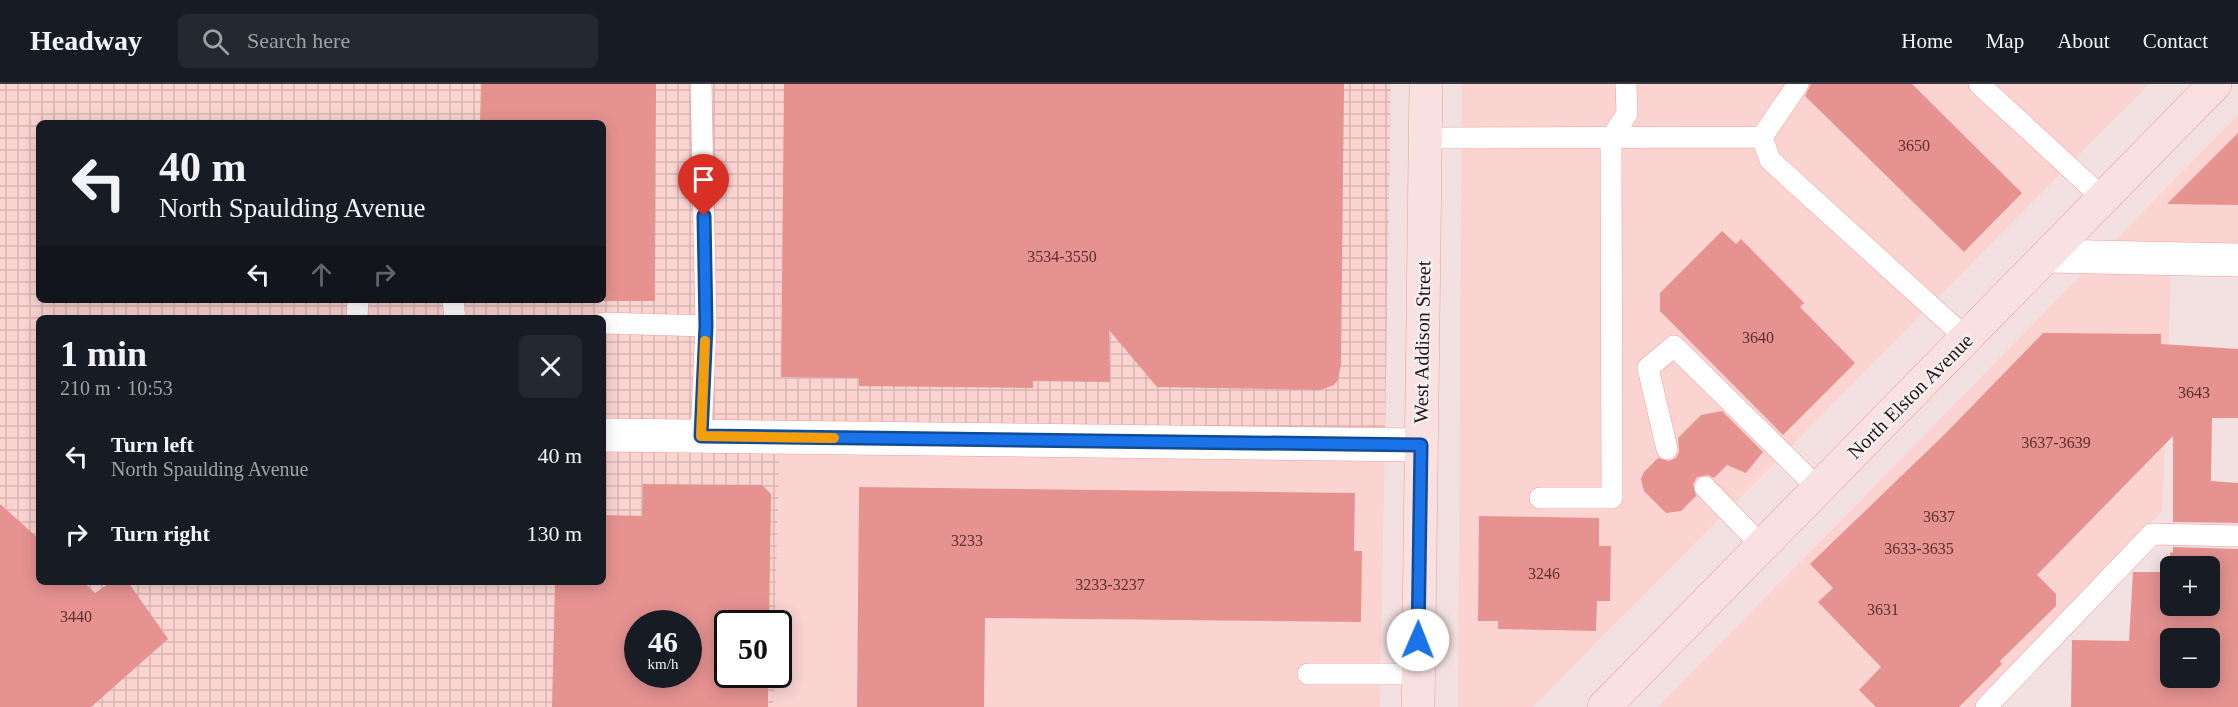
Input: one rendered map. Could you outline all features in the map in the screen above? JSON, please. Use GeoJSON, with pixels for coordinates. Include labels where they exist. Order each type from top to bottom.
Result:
{"type":"FeatureCollection","features":[{"type":"Feature","properties":{"kind":"main road","name":"West Addison Street"},"geometry":{"type":"LineString","coordinates":[[1418,707],[1426,84]]}},
{"type":"Feature","properties":{"kind":"main road","name":"North Elston Avenue"},"geometry":{"type":"LineString","coordinates":[[1604,707],[2215,84]]}},
{"type":"Feature","properties":{"kind":"street"},"geometry":{"type":"LineString","coordinates":[[2048,256],[2238,260]]}},
{"type":"Feature","properties":{"kind":"street"},"geometry":{"type":"LineString","coordinates":[[606,435],[1421,445]]}},
{"type":"Feature","properties":{"kind":"lane"},"geometry":{"type":"LineString","coordinates":[[701,84],[706,326],[701,436]]}},
{"type":"Feature","properties":{"kind":"lane"},"geometry":{"type":"LineString","coordinates":[[1540,498],[1612,498],[1611,138],[1627,114],[1626,84]]}},
{"type":"Feature","properties":{"kind":"lane"},"geometry":{"type":"LineString","coordinates":[[1762,137],[1797,84]]}},
{"type":"Feature","properties":{"kind":"lane"},"geometry":{"type":"LineString","coordinates":[[1979,84],[2104,199]]}},
{"type":"Feature","properties":{"kind":"lane"},"geometry":{"type":"LineString","coordinates":[[1426,138],[1762,137]]}},
{"type":"Feature","properties":{"kind":"lane"},"geometry":{"type":"LineString","coordinates":[[1762,137],[1770,160],[1966,338]]}},
{"type":"Feature","properties":{"kind":"lane"},"geometry":{"type":"LineString","coordinates":[[606,323],[706,326]]}},
{"type":"Feature","properties":{"kind":"lane"},"geometry":{"type":"LineString","coordinates":[[1667,449],[1648,368],[1674,346],[1819,489]]}},
{"type":"Feature","properties":{"kind":"lane"},"geometry":{"type":"LineString","coordinates":[[1705,487],[1762,546]]}},
{"type":"Feature","properties":{"kind":"lane"},"geometry":{"type":"LineString","coordinates":[[1986,707],[2152,534],[2238,536]]}},
{"type":"Feature","properties":{"kind":"lane"},"geometry":{"type":"LineString","coordinates":[[1308,674],[1418,674]]}},
{"type":"Feature","properties":{"kind":"shaded area"},"geometry":{"type":"Polygon","coordinates":[[[0,84],[1391,84],[1385,437],[780,430],[775,610],[714,610],[714,688],[774,688],[773,707],[0,707],[0,84]]]}},
{"type":"Feature","properties":{"kind":"shaded area"},"geometry":{"type":"Polygon","coordinates":[[[1462,84],[2149,84],[1533,707],[1458,707],[1462,84]]]}},
{"type":"Feature","properties":{"kind":"shaded area"},"geometry":{"type":"Polygon","coordinates":[[[2238,115],[2238,251],[2172,249],[2162,511],[1975,707],[1658,707],[2238,115]]]}},
{"type":"Feature","properties":{"kind":"shaded area"},"geometry":{"type":"Polygon","coordinates":[[[779,430],[1385,437],[1380,707],[773,707],[774,688],[792,688],[792,610],[775,610],[779,430]]]}},
{"type":"Feature","properties":{"kind":"building"},"geometry":{"type":"Polygon","coordinates":[[[481,84],[656,84],[655,301],[606,301],[606,120],[480,120],[481,84]]]}},
{"type":"Feature","properties":{"kind":"building"},"geometry":{"type":"Polygon","coordinates":[[[784,84],[1344,84],[1341,364],[1338,380],[1334,385],[1320,390],[1157,387],[1109,330],[1110,382],[1033,381],[1033,388],[859,386],[859,378],[781,377],[784,84]]]}},
{"type":"Feature","properties":{"kind":"building"},"geometry":{"type":"Polygon","coordinates":[[[1811,84],[1912,84],[2022,193],[1964,252],[1805,96],[1811,84]]]}},
{"type":"Feature","properties":{"kind":"building"},"geometry":{"type":"Polygon","coordinates":[[[2238,133],[2238,205],[2167,204],[2238,133]]]}},
{"type":"Feature","properties":{"kind":"building"},"geometry":{"type":"Polygon","coordinates":[[[1722,231],[1736,244],[1741,239],[1804,303],[1800,307],[1855,363],[1783,435],[1660,311],[1660,293],[1722,231]]]}},
{"type":"Feature","properties":{"kind":"building"},"geometry":{"type":"Polygon","coordinates":[[[2043,333],[2161,334],[2161,344],[2238,349],[2238,418],[2212,418],[2211,481],[2238,483],[2238,523],[2173,522],[2173,436],[2037,575],[2056,594],[2056,606],[2000,661],[2002,664],[1959,707],[1876,707],[1859,690],[1881,667],[1818,602],[1833,588],[1810,564],[1945,434],[2043,333]]]}},
{"type":"Feature","properties":{"kind":"building"},"geometry":{"type":"Polygon","coordinates":[[[1722,411],[1763,452],[1746,473],[1727,465],[1714,478],[1708,475],[1697,477],[1693,484],[1696,496],[1681,511],[1666,513],[1644,491],[1641,479],[1644,472],[1658,458],[1669,461],[1676,458],[1679,452],[1678,438],[1701,415],[1722,411]]]}},
{"type":"Feature","properties":{"kind":"building"},"geometry":{"type":"Polygon","coordinates":[[[643,484],[762,485],[771,494],[769,610],[714,610],[714,688],[768,688],[768,707],[552,707],[555,585],[606,585],[606,515],[642,516],[643,484]]]}},
{"type":"Feature","properties":{"kind":"building"},"geometry":{"type":"Polygon","coordinates":[[[859,487],[1355,493],[1354,551],[1362,551],[1361,622],[985,618],[984,707],[857,707],[859,487]]]}},
{"type":"Feature","properties":{"kind":"building"},"geometry":{"type":"Polygon","coordinates":[[[0,504],[36,536],[36,585],[87,585],[95,593],[107,585],[130,585],[168,639],[91,707],[0,707],[0,504]]]}},
{"type":"Feature","properties":{"kind":"building"},"geometry":{"type":"Polygon","coordinates":[[[1479,516],[1599,518],[1599,546],[1611,546],[1610,601],[1597,601],[1596,631],[1498,629],[1498,621],[1478,621],[1479,516]]]}},
{"type":"Feature","properties":{"kind":"building"},"geometry":{"type":"Polygon","coordinates":[[[2173,547],[2238,549],[2238,707],[2071,707],[2072,640],[2129,641],[2133,572],[2160,572],[2160,616],[2220,616],[2220,556],[2170,556],[2170,553],[2173,552],[2173,547]]]}},
{"type":"Feature","properties":{"kind":"slow traffic"},"geometry":{"type":"LineString","coordinates":[[705,341],[701,436],[834,438]]}},
{"type":"Feature","properties":{"kind":"route"},"geometry":{"type":"LineString","coordinates":[[704,216],[706,326],[701,436],[1421,445],[1418,640]]}}]}
